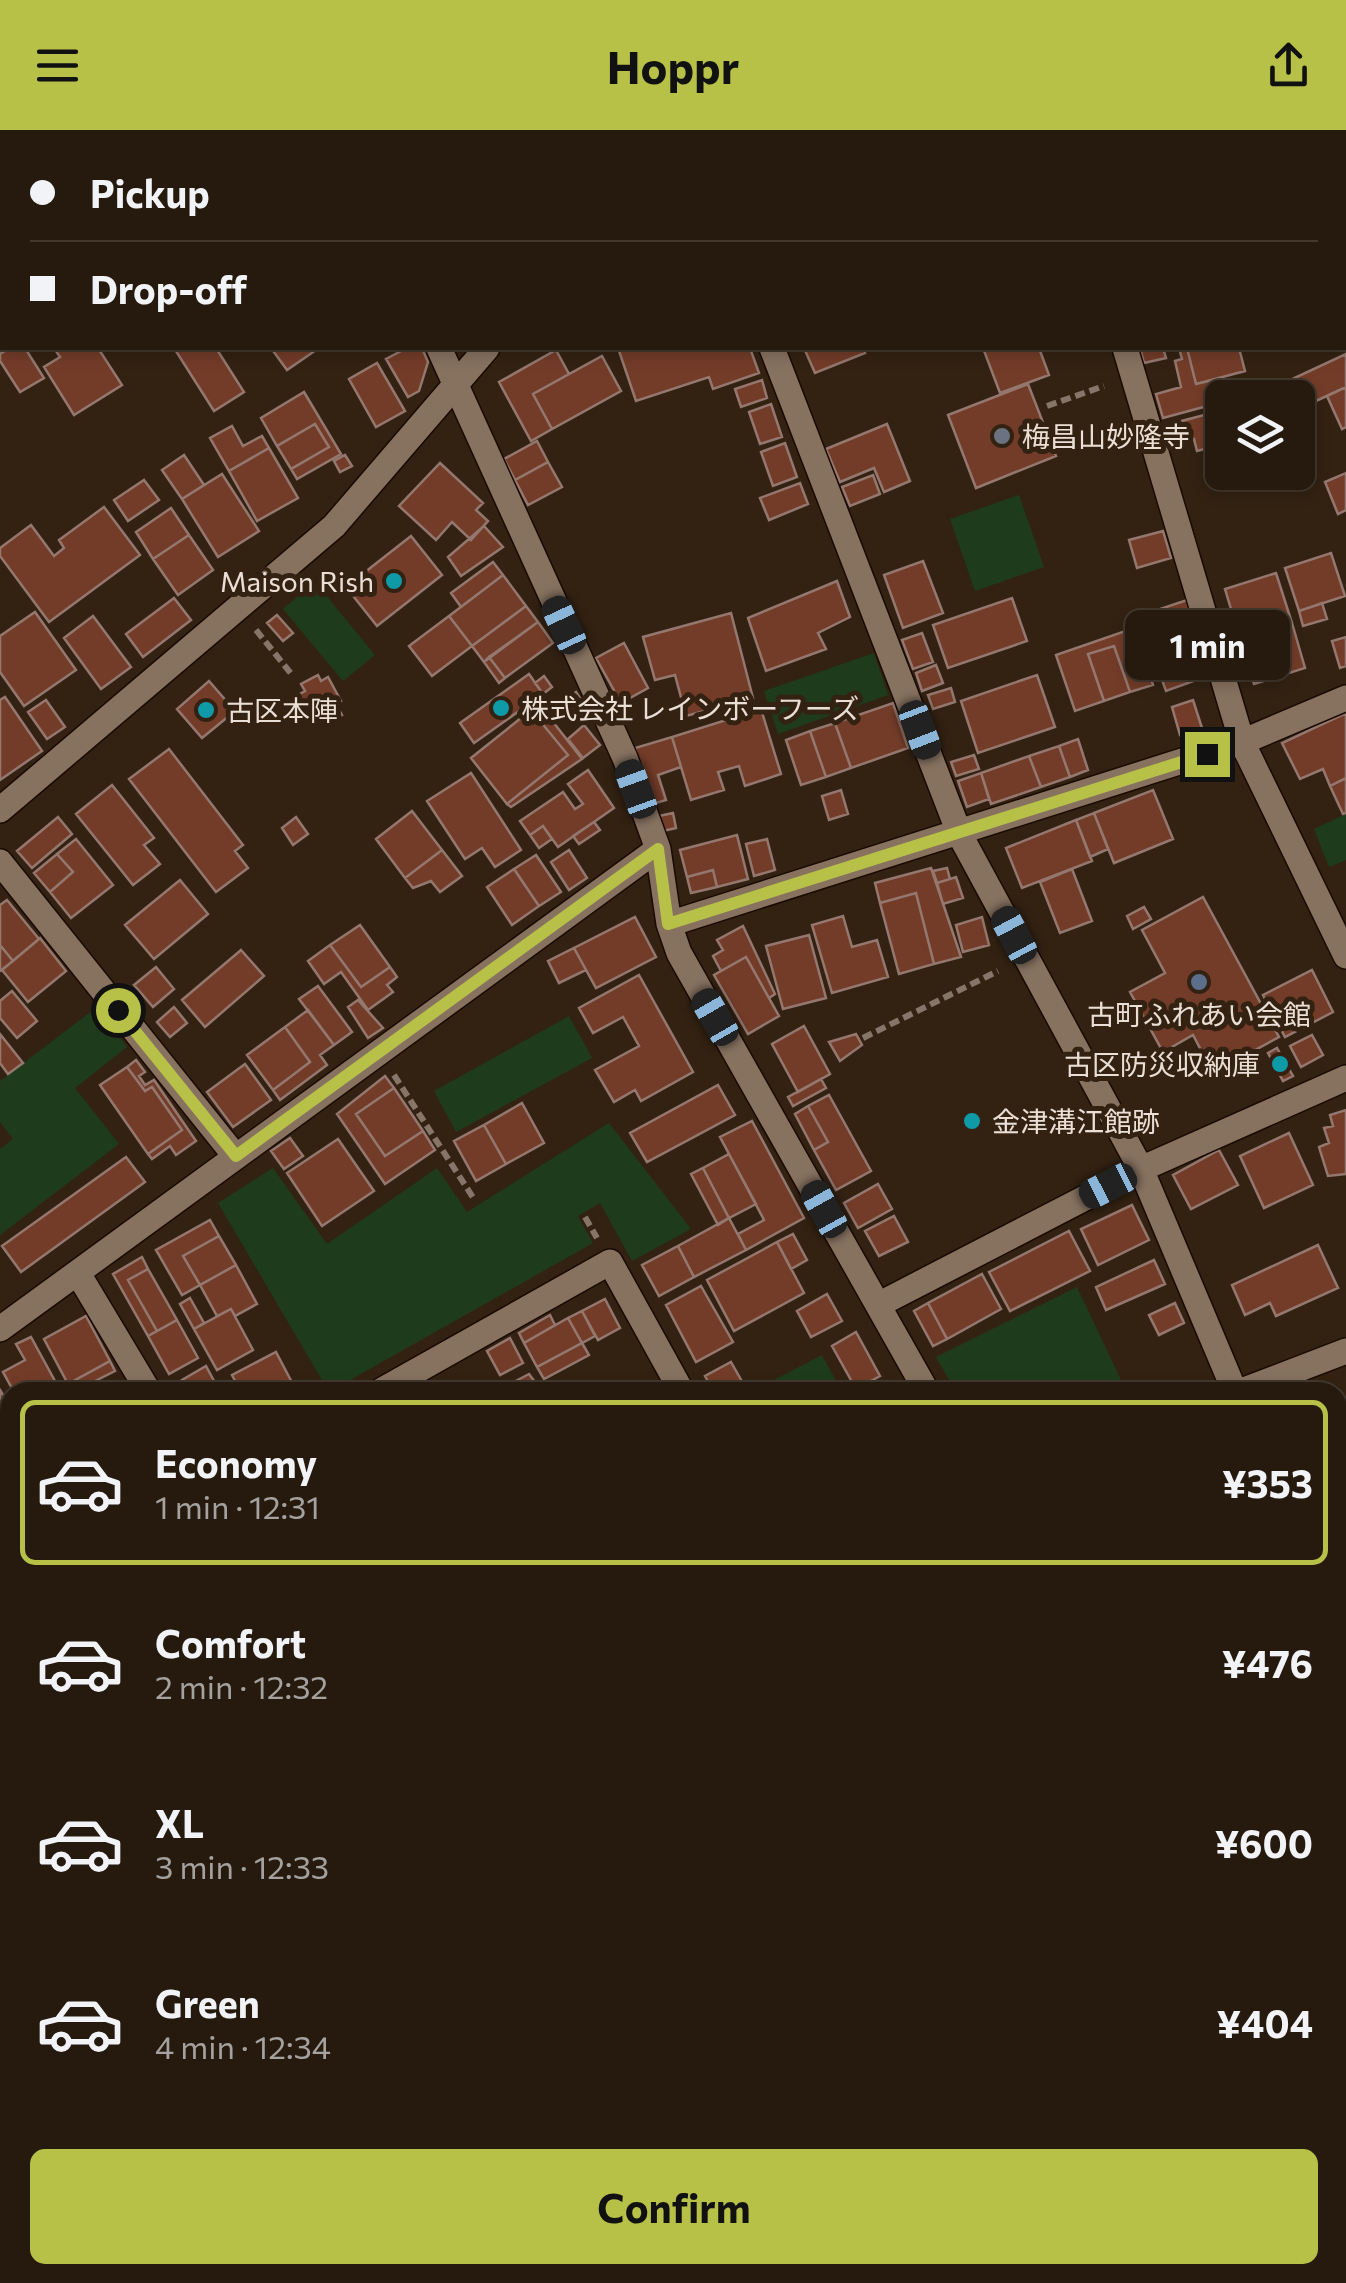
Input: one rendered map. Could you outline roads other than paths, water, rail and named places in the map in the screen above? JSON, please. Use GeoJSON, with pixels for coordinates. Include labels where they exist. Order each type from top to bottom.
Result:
{"type":"FeatureCollection","features":[{"type":"Feature","properties":{"kind":"street"},"geometry":{"type":"LineString","coordinates":[[439,350],[625,758],[658,849],[668,924],[679,953],[922,1382]]}},
{"type":"Feature","properties":{"kind":"street"},"geometry":{"type":"LineString","coordinates":[[0,810],[334,526],[485,350]]}},
{"type":"Feature","properties":{"kind":"street"},"geometry":{"type":"LineString","coordinates":[[773,350],[960,835],[1140,1169],[1233,1382]]}},
{"type":"Feature","properties":{"kind":"street"},"geometry":{"type":"LineString","coordinates":[[1125,350],[1242,742],[1346,956]]}},
{"type":"Feature","properties":{"kind":"street"},"geometry":{"type":"LineString","coordinates":[[668,924],[960,835],[1242,742],[1346,698]]}},
{"type":"Feature","properties":{"kind":"street"},"geometry":{"type":"LineString","coordinates":[[0,1330],[658,849]]}},
{"type":"Feature","properties":{"kind":"street"},"geometry":{"type":"LineString","coordinates":[[0,862],[236,1156]]}},
{"type":"Feature","properties":{"kind":"street"},"geometry":{"type":"LineString","coordinates":[[878,1305],[1140,1169],[1346,1078]]}},
{"type":"Feature","properties":{"kind":"street"},"geometry":{"type":"LineString","coordinates":[[397,1382],[610,1262],[676,1382]]}},
{"type":"Feature","properties":{"kind":"street"},"geometry":{"type":"LineString","coordinates":[[79,1274],[143,1382]]}},
{"type":"Feature","properties":{"kind":"street"},"geometry":{"type":"LineString","coordinates":[[1264,1382],[1346,1351]]}},
{"type":"Feature","properties":{"kind":"place","name":"梅昌山妙隆寺"},"geometry":{"type":"Point","coordinates":[1002,436]}},
{"type":"Feature","properties":{"kind":"place","name":"Maison Rish"},"geometry":{"type":"Point","coordinates":[394,581]}},
{"type":"Feature","properties":{"kind":"place","name":"株式会社 レインボーフーズ"},"geometry":{"type":"Point","coordinates":[501,708]}},
{"type":"Feature","properties":{"kind":"place","name":"古区本陣"},"geometry":{"type":"Point","coordinates":[206,710]}},
{"type":"Feature","properties":{"kind":"place","name":"古町ふれあい会館"},"geometry":{"type":"Point","coordinates":[1199,982]}},
{"type":"Feature","properties":{"kind":"place","name":"古区防災収納庫"},"geometry":{"type":"Point","coordinates":[1280,1064]}},
{"type":"Feature","properties":{"kind":"place","name":"金津溝江館跡"},"geometry":{"type":"Point","coordinates":[972,1121]}}]}
